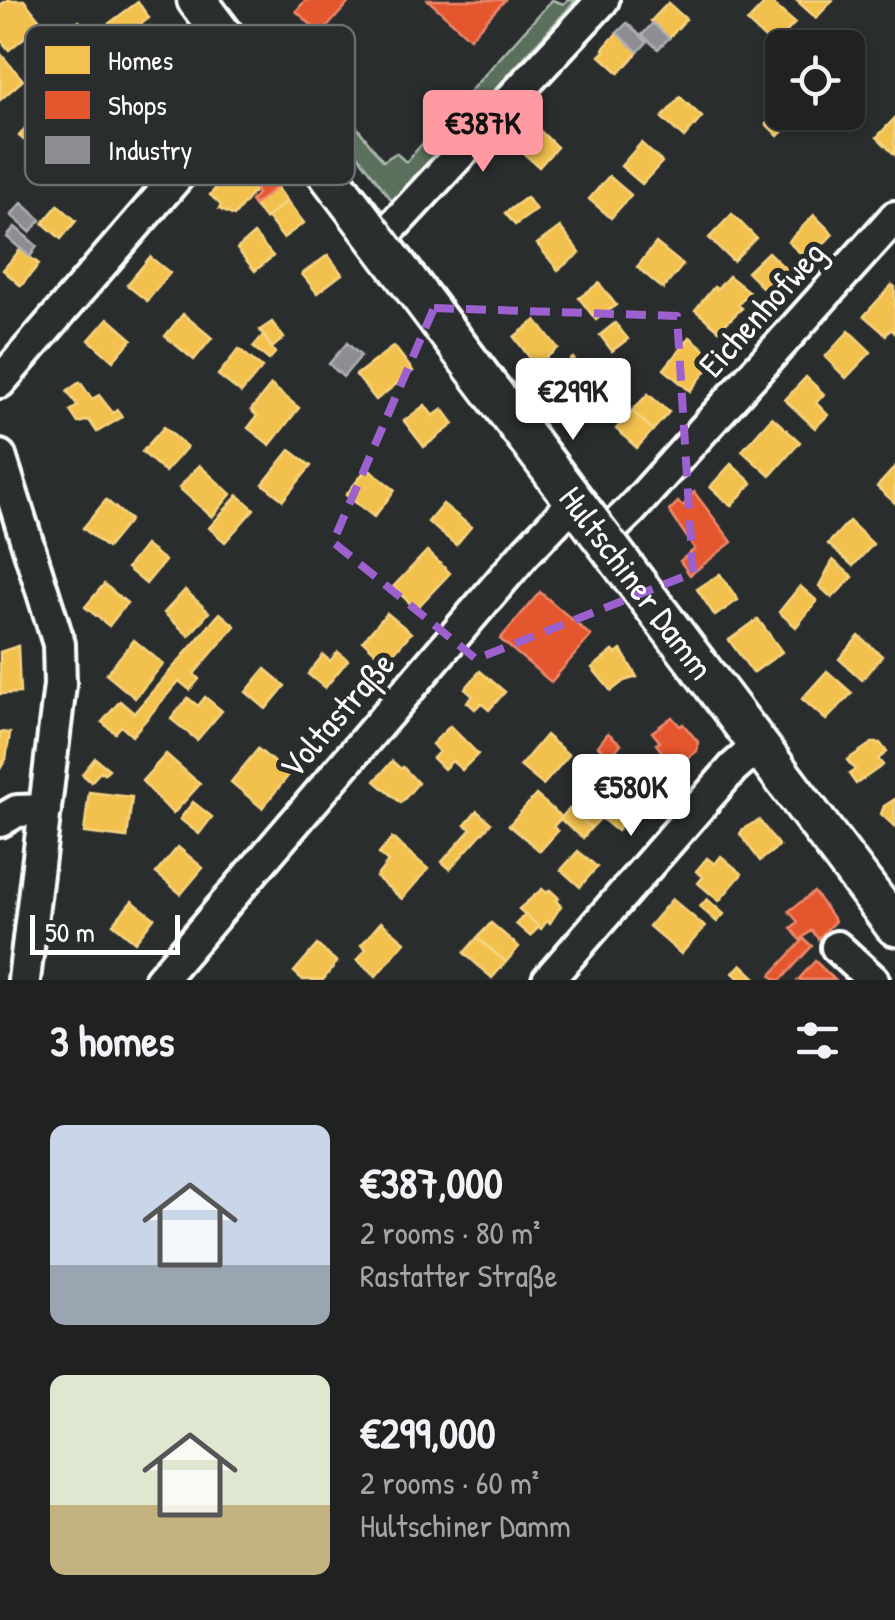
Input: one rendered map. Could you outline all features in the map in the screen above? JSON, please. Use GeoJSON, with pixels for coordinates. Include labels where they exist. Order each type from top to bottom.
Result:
{"type":"FeatureCollection","features":[{"type":"Feature","properties":{"kind":"main road","name":"Hultschiner Damm"},"geometry":{"type":"LineString","coordinates":[[197,0],[216,25]]}},
{"type":"Feature","properties":{"kind":"main road","name":"Hultschiner Damm"},"geometry":{"type":"LineString","coordinates":[[336,185],[895,926]]}},
{"type":"Feature","properties":{"kind":"street"},"geometry":{"type":"LineString","coordinates":[[378,241],[602,0]]}},
{"type":"Feature","properties":{"kind":"street"},"geometry":{"type":"LineString","coordinates":[[0,382],[170,185]]}},
{"type":"Feature","properties":{"kind":"street","name":"Eichenhofweg"},"geometry":{"type":"LineString","coordinates":[[602,538],[895,217]]}},
{"type":"Feature","properties":{"kind":"street"},"geometry":{"type":"LineString","coordinates":[[0,456],[59,644],[60,684],[24,980]]}},
{"type":"Feature","properties":{"kind":"street","name":"Voltastraße"},"geometry":{"type":"LineString","coordinates":[[160,980],[526,552],[574,502]]}},
{"type":"Feature","properties":{"kind":"street"},"geometry":{"type":"LineString","coordinates":[[548,980],[733,768],[760,745]]}},
{"type":"Feature","properties":{"kind":"street"},"geometry":{"type":"LineString","coordinates":[[0,821],[17,811],[45,810]]}},
{"type":"Feature","properties":{"kind":"street"},"geometry":{"type":"LineString","coordinates":[[836,948],[872,980]]}},
{"type":"Feature","properties":{"kind":"highlighted area"},"geometry":{"type":"Polygon","coordinates":[[[434,308],[677,316],[693,573],[476,659],[333,542],[434,308]]]}},
{"type":"Feature","properties":{"kind":"green space"},"geometry":{"type":"Polygon","coordinates":[[[552,0],[564,4],[576,0],[478,108],[470,106],[463,99],[552,0]]]}},
{"type":"Feature","properties":{"kind":"green space"},"geometry":{"type":"Polygon","coordinates":[[[355,124],[383,161],[396,153],[406,162],[440,124],[449,139],[393,202],[355,151],[355,124]]]}},
{"type":"Feature","properties":{"kind":"building: Homes"},"geometry":{"type":"Polygon","coordinates":[[[7,0],[24,0],[42,23],[25,25],[25,37],[9,50],[0,39],[0,5],[7,0]]]}},
{"type":"Feature","properties":{"kind":"building: Homes"},"geometry":{"type":"Polygon","coordinates":[[[768,0],[795,23],[788,30],[765,30],[765,39],[747,22],[768,0]]]}},
{"type":"Feature","properties":{"kind":"building: Homes"},"geometry":{"type":"Polygon","coordinates":[[[796,0],[833,0],[816,18],[796,0]]]}},
{"type":"Feature","properties":{"kind":"building: Homes"},"geometry":{"type":"Polygon","coordinates":[[[138,2],[149,18],[140,25],[107,25],[138,2]]]}},
{"type":"Feature","properties":{"kind":"building: Homes"},"geometry":{"type":"Polygon","coordinates":[[[668,3],[686,19],[669,38],[651,21],[668,3]]]}},
{"type":"Feature","properties":{"kind":"building: Homes"},"geometry":{"type":"Polygon","coordinates":[[[617,33],[638,52],[619,73],[600,56],[617,33]]]}},
{"type":"Feature","properties":{"kind":"building: Homes"},"geometry":{"type":"Polygon","coordinates":[[[0,53],[23,80],[0,100],[0,53]]]}},
{"type":"Feature","properties":{"kind":"building: Homes"},"geometry":{"type":"Polygon","coordinates":[[[680,97],[702,117],[684,138],[662,118],[680,97]]]}},
{"type":"Feature","properties":{"kind":"building: Homes"},"geometry":{"type":"Polygon","coordinates":[[[895,118],[895,155],[877,137],[895,118]]]}},
{"type":"Feature","properties":{"kind":"building: Homes"},"geometry":{"type":"Polygon","coordinates":[[[534,125],[557,147],[539,167],[515,146],[534,125]]]}},
{"type":"Feature","properties":{"kind":"building: Homes"},"geometry":{"type":"Polygon","coordinates":[[[641,143],[662,162],[642,184],[621,166],[641,143]]]}},
{"type":"Feature","properties":{"kind":"building: Homes"},"geometry":{"type":"Polygon","coordinates":[[[609,176],[631,195],[611,218],[589,199],[609,176]]]}},
{"type":"Feature","properties":{"kind":"building: Homes"},"geometry":{"type":"Polygon","coordinates":[[[218,185],[259,185],[234,216],[219,209],[221,205],[210,195],[218,185]]]}},
{"type":"Feature","properties":{"kind":"building: Homes"},"geometry":{"type":"Polygon","coordinates":[[[277,187],[287,201],[265,219],[254,205],[277,187]]]}},
{"type":"Feature","properties":{"kind":"building: Homes"},"geometry":{"type":"Polygon","coordinates":[[[527,197],[536,210],[515,225],[505,213],[527,197]]]}},
{"type":"Feature","properties":{"kind":"building: Homes"},"geometry":{"type":"Polygon","coordinates":[[[287,201],[304,223],[283,238],[267,217],[287,201]]]}},
{"type":"Feature","properties":{"kind":"building: Homes"},"geometry":{"type":"Polygon","coordinates":[[[58,205],[76,221],[61,239],[43,223],[58,205]]]}},
{"type":"Feature","properties":{"kind":"building: Homes"},"geometry":{"type":"Polygon","coordinates":[[[732,214],[756,238],[733,261],[709,238],[732,214]]]}},
{"type":"Feature","properties":{"kind":"building: Homes"},"geometry":{"type":"Polygon","coordinates":[[[814,215],[833,234],[808,260],[788,242],[814,215]]]}},
{"type":"Feature","properties":{"kind":"building: Homes"},"geometry":{"type":"Polygon","coordinates":[[[560,227],[580,253],[558,270],[537,244],[560,227]]]}},
{"type":"Feature","properties":{"kind":"building: Homes"},"geometry":{"type":"Polygon","coordinates":[[[254,234],[273,256],[255,271],[237,249],[254,234]]]}},
{"type":"Feature","properties":{"kind":"building: Homes"},"geometry":{"type":"Polygon","coordinates":[[[656,243],[683,265],[663,289],[637,267],[656,243]]]}},
{"type":"Feature","properties":{"kind":"building: Homes"},"geometry":{"type":"Polygon","coordinates":[[[20,250],[39,264],[21,286],[3,270],[20,250]]]}},
{"type":"Feature","properties":{"kind":"building: Homes"},"geometry":{"type":"Polygon","coordinates":[[[768,252],[792,275],[771,296],[747,272],[768,252]]]}},
{"type":"Feature","properties":{"kind":"building: Homes"},"geometry":{"type":"Polygon","coordinates":[[[328,255],[342,274],[317,293],[302,274],[328,255]]]}},
{"type":"Feature","properties":{"kind":"building: Homes"},"geometry":{"type":"Polygon","coordinates":[[[150,257],[170,273],[147,301],[127,285],[150,257]]]}},
{"type":"Feature","properties":{"kind":"building: Homes"},"geometry":{"type":"Polygon","coordinates":[[[729,276],[749,292],[738,305],[742,308],[719,330],[695,310],[729,276]]]}},
{"type":"Feature","properties":{"kind":"building: Homes"},"geometry":{"type":"Polygon","coordinates":[[[599,283],[616,305],[596,320],[579,298],[599,283]]]}},
{"type":"Feature","properties":{"kind":"building: Homes"},"geometry":{"type":"Polygon","coordinates":[[[892,285],[895,333],[891,329],[886,335],[864,316],[892,285]]]}},
{"type":"Feature","properties":{"kind":"building: Homes"},"geometry":{"type":"Polygon","coordinates":[[[183,314],[212,338],[194,360],[165,336],[183,314]]]}},
{"type":"Feature","properties":{"kind":"building: Homes"},"geometry":{"type":"Polygon","coordinates":[[[108,318],[132,339],[113,361],[89,340],[108,318]]]}},
{"type":"Feature","properties":{"kind":"building: Homes"},"geometry":{"type":"Polygon","coordinates":[[[536,320],[558,348],[536,366],[514,337],[536,320]]]}},
{"type":"Feature","properties":{"kind":"building: Homes"},"geometry":{"type":"Polygon","coordinates":[[[272,322],[284,338],[272,348],[260,330],[272,322]]]}},
{"type":"Feature","properties":{"kind":"building: Homes"},"geometry":{"type":"Polygon","coordinates":[[[615,323],[628,339],[612,351],[600,335],[615,323]]]}},
{"type":"Feature","properties":{"kind":"building: Homes"},"geometry":{"type":"Polygon","coordinates":[[[849,331],[871,352],[846,378],[825,357],[849,331]]]}},
{"type":"Feature","properties":{"kind":"building: Homes"},"geometry":{"type":"Polygon","coordinates":[[[263,335],[275,353],[269,360],[253,347],[263,335]]]}},
{"type":"Feature","properties":{"kind":"building: Homes"},"geometry":{"type":"Polygon","coordinates":[[[690,337],[716,359],[690,391],[664,369],[690,337]]]}},
{"type":"Feature","properties":{"kind":"building: Homes"},"geometry":{"type":"Polygon","coordinates":[[[394,346],[413,371],[376,400],[356,375],[394,346]]]}},
{"type":"Feature","properties":{"kind":"building: Homes"},"geometry":{"type":"Polygon","coordinates":[[[239,349],[262,368],[241,393],[218,375],[239,349]]]}},
{"type":"Feature","properties":{"kind":"building: Homes"},"geometry":{"type":"Polygon","coordinates":[[[573,358],[594,386],[566,406],[546,379],[573,358]]]}},
{"type":"Feature","properties":{"kind":"building: Homes"},"geometry":{"type":"Polygon","coordinates":[[[806,377],[824,394],[816,403],[828,415],[815,428],[785,400],[806,377]]]}},
{"type":"Feature","properties":{"kind":"building: Homes"},"geometry":{"type":"Polygon","coordinates":[[[80,382],[92,399],[99,395],[113,413],[117,410],[122,417],[97,432],[89,420],[78,423],[70,411],[78,406],[67,391],[80,382]]]}},
{"type":"Feature","properties":{"kind":"building: Homes"},"geometry":{"type":"Polygon","coordinates":[[[271,385],[299,408],[270,445],[248,428],[257,416],[251,410],[271,385]]]}},
{"type":"Feature","properties":{"kind":"building: Homes"},"geometry":{"type":"Polygon","coordinates":[[[648,394],[669,412],[653,430],[632,411],[648,394]]]}},
{"type":"Feature","properties":{"kind":"building: Homes"},"geometry":{"type":"Polygon","coordinates":[[[425,405],[433,416],[443,409],[454,424],[424,447],[404,421],[425,405]]]}},
{"type":"Feature","properties":{"kind":"building: Homes"},"geometry":{"type":"Polygon","coordinates":[[[632,411],[653,430],[637,448],[616,429],[632,411]]]}},
{"type":"Feature","properties":{"kind":"building: Homes"},"geometry":{"type":"Polygon","coordinates":[[[772,417],[800,442],[770,476],[742,451],[772,417]]]}},
{"type":"Feature","properties":{"kind":"building: Homes"},"geometry":{"type":"Polygon","coordinates":[[[164,427],[187,447],[165,472],[142,452],[164,427]]]}},
{"type":"Feature","properties":{"kind":"building: Homes"},"geometry":{"type":"Polygon","coordinates":[[[290,450],[311,466],[283,500],[263,484],[290,450]]]}},
{"type":"Feature","properties":{"kind":"building: Homes"},"geometry":{"type":"Polygon","coordinates":[[[731,464],[752,483],[731,506],[710,487],[731,464]]]}},
{"type":"Feature","properties":{"kind":"building: Homes"},"geometry":{"type":"Polygon","coordinates":[[[199,465],[231,494],[212,517],[179,488],[199,465]]]}},
{"type":"Feature","properties":{"kind":"building: Homes"},"geometry":{"type":"Polygon","coordinates":[[[895,467],[895,503],[877,487],[895,467]]]}},
{"type":"Feature","properties":{"kind":"building: Homes"},"geometry":{"type":"Polygon","coordinates":[[[367,468],[395,490],[374,517],[346,495],[367,468]]]}},
{"type":"Feature","properties":{"kind":"building: Homes"},"geometry":{"type":"Polygon","coordinates":[[[238,495],[254,509],[225,542],[209,528],[238,495]]]}},
{"type":"Feature","properties":{"kind":"building: Homes"},"geometry":{"type":"Polygon","coordinates":[[[106,500],[130,520],[107,548],[83,528],[106,500]]]}},
{"type":"Feature","properties":{"kind":"building: Homes"},"geometry":{"type":"Polygon","coordinates":[[[443,504],[471,527],[456,545],[428,522],[443,504]]]}},
{"type":"Feature","properties":{"kind":"building: Homes"},"geometry":{"type":"Polygon","coordinates":[[[849,521],[873,544],[853,566],[828,544],[849,521]]]}},
{"type":"Feature","properties":{"kind":"building: Homes"},"geometry":{"type":"Polygon","coordinates":[[[145,545],[165,561],[146,584],[127,568],[145,545]]]}},
{"type":"Feature","properties":{"kind":"building: Homes"},"geometry":{"type":"Polygon","coordinates":[[[427,551],[450,573],[416,609],[393,587],[427,551]]]}},
{"type":"Feature","properties":{"kind":"building: Homes"},"geometry":{"type":"Polygon","coordinates":[[[833,560],[853,577],[832,598],[819,586],[833,560]]]}},
{"type":"Feature","properties":{"kind":"building: Homes"},"geometry":{"type":"Polygon","coordinates":[[[720,574],[738,600],[715,616],[697,589],[720,574]]]}},
{"type":"Feature","properties":{"kind":"building: Homes"},"geometry":{"type":"Polygon","coordinates":[[[104,584],[127,603],[109,626],[85,607],[104,584]]]}},
{"type":"Feature","properties":{"kind":"building: Homes"},"geometry":{"type":"Polygon","coordinates":[[[800,586],[817,601],[796,627],[779,612],[800,586]]]}},
{"type":"Feature","properties":{"kind":"building: Homes"},"geometry":{"type":"Polygon","coordinates":[[[185,590],[209,612],[189,636],[164,613],[185,590]]]}},
{"type":"Feature","properties":{"kind":"building: Homes"},"geometry":{"type":"Polygon","coordinates":[[[220,613],[235,626],[194,674],[199,679],[190,690],[179,681],[132,736],[121,726],[115,733],[102,722],[120,701],[134,713],[220,613]]]}},
{"type":"Feature","properties":{"kind":"building: Homes"},"geometry":{"type":"Polygon","coordinates":[[[387,613],[411,633],[386,662],[363,641],[387,613]]]}},
{"type":"Feature","properties":{"kind":"building: Homes"},"geometry":{"type":"Polygon","coordinates":[[[758,619],[782,652],[753,673],[729,640],[758,619]]]}},
{"type":"Feature","properties":{"kind":"building: Homes"},"geometry":{"type":"Polygon","coordinates":[[[859,636],[882,656],[862,680],[839,659],[859,636]]]}},
{"type":"Feature","properties":{"kind":"building: Homes"},"geometry":{"type":"Polygon","coordinates":[[[134,640],[163,664],[135,698],[106,674],[134,640]]]}},
{"type":"Feature","properties":{"kind":"building: Homes"},"geometry":{"type":"Polygon","coordinates":[[[18,646],[20,693],[0,694],[0,652],[18,646]]]}},
{"type":"Feature","properties":{"kind":"building: Homes"},"geometry":{"type":"Polygon","coordinates":[[[621,650],[637,677],[611,691],[592,668],[613,651],[616,654],[621,650]]]}},
{"type":"Feature","properties":{"kind":"building: Homes"},"geometry":{"type":"Polygon","coordinates":[[[338,652],[348,660],[325,688],[308,674],[323,655],[330,661],[338,652]]]}},
{"type":"Feature","properties":{"kind":"building: Homes"},"geometry":{"type":"Polygon","coordinates":[[[265,669],[285,686],[266,709],[246,692],[265,669]]]}},
{"type":"Feature","properties":{"kind":"building: Homes"},"geometry":{"type":"Polygon","coordinates":[[[480,671],[505,692],[489,710],[481,703],[475,709],[467,702],[473,696],[465,689],[480,671]]]}},
{"type":"Feature","properties":{"kind":"building: Homes"},"geometry":{"type":"Polygon","coordinates":[[[827,671],[852,693],[826,720],[802,699],[827,671]]]}},
{"type":"Feature","properties":{"kind":"building: Homes"},"geometry":{"type":"Polygon","coordinates":[[[205,697],[222,711],[197,740],[171,719],[188,698],[198,706],[205,697]]]}},
{"type":"Feature","properties":{"kind":"building: Homes"},"geometry":{"type":"Polygon","coordinates":[[[450,726],[478,754],[462,770],[452,761],[444,769],[433,758],[439,752],[432,744],[450,726]]]}},
{"type":"Feature","properties":{"kind":"building: Homes"},"geometry":{"type":"Polygon","coordinates":[[[0,732],[10,733],[6,759],[0,769],[0,732]]]}},
{"type":"Feature","properties":{"kind":"building: Homes"},"geometry":{"type":"Polygon","coordinates":[[[546,735],[569,755],[543,785],[520,766],[546,735]]]}},
{"type":"Feature","properties":{"kind":"building: Homes"},"geometry":{"type":"Polygon","coordinates":[[[872,743],[880,743],[887,752],[878,759],[883,765],[856,784],[849,774],[855,770],[847,760],[872,743]]]}},
{"type":"Feature","properties":{"kind":"building: Homes"},"geometry":{"type":"Polygon","coordinates":[[[258,749],[289,775],[262,808],[231,782],[258,749]]]}},
{"type":"Feature","properties":{"kind":"building: Homes"},"geometry":{"type":"Polygon","coordinates":[[[166,754],[200,784],[173,814],[142,781],[166,754]]]}},
{"type":"Feature","properties":{"kind":"building: Homes"},"geometry":{"type":"Polygon","coordinates":[[[95,758],[109,769],[104,774],[101,771],[91,782],[82,774],[95,758]]]}},
{"type":"Feature","properties":{"kind":"building: Homes"},"geometry":{"type":"Polygon","coordinates":[[[392,761],[418,783],[401,803],[375,781],[392,761]]]}},
{"type":"Feature","properties":{"kind":"building: Homes"},"geometry":{"type":"Polygon","coordinates":[[[607,788],[634,811],[617,831],[589,808],[607,788]]]}},
{"type":"Feature","properties":{"kind":"building: Homes"},"geometry":{"type":"Polygon","coordinates":[[[89,792],[132,797],[127,838],[84,833],[89,792]]]}},
{"type":"Feature","properties":{"kind":"building: Homes"},"geometry":{"type":"Polygon","coordinates":[[[536,795],[562,817],[553,827],[558,831],[540,851],[509,825],[536,795]]]}},
{"type":"Feature","properties":{"kind":"building: Homes"},"geometry":{"type":"Polygon","coordinates":[[[895,799],[895,827],[881,814],[884,806],[895,799]]]}},
{"type":"Feature","properties":{"kind":"building: Homes"},"geometry":{"type":"Polygon","coordinates":[[[580,800],[601,818],[591,828],[571,811],[580,800]]]}},
{"type":"Feature","properties":{"kind":"building: Homes"},"geometry":{"type":"Polygon","coordinates":[[[193,802],[212,817],[199,834],[180,819],[193,802]]]}},
{"type":"Feature","properties":{"kind":"building: Homes"},"geometry":{"type":"Polygon","coordinates":[[[569,809],[591,828],[583,838],[560,819],[569,809]]]}},
{"type":"Feature","properties":{"kind":"building: Homes"},"geometry":{"type":"Polygon","coordinates":[[[477,811],[491,823],[450,869],[442,862],[471,829],[465,825],[477,811]]]}},
{"type":"Feature","properties":{"kind":"building: Homes"},"geometry":{"type":"Polygon","coordinates":[[[759,820],[779,846],[760,861],[740,834],[759,820]]]}},
{"type":"Feature","properties":{"kind":"building: Homes"},"geometry":{"type":"Polygon","coordinates":[[[392,838],[428,869],[402,899],[376,877],[388,862],[379,854],[392,838]]]}},
{"type":"Feature","properties":{"kind":"building: Homes"},"geometry":{"type":"Polygon","coordinates":[[[178,847],[203,868],[181,894],[156,873],[178,847]]]}},
{"type":"Feature","properties":{"kind":"building: Homes"},"geometry":{"type":"Polygon","coordinates":[[[578,851],[597,867],[580,887],[561,870],[578,851]]]}},
{"type":"Feature","properties":{"kind":"building: Homes"},"geometry":{"type":"Polygon","coordinates":[[[721,856],[742,874],[719,901],[698,883],[703,877],[696,871],[707,858],[715,864],[721,856]]]}},
{"type":"Feature","properties":{"kind":"building: Homes"},"geometry":{"type":"Polygon","coordinates":[[[542,889],[559,898],[556,901],[561,906],[541,929],[519,909],[542,889]]]}},
{"type":"Feature","properties":{"kind":"building: Homes"},"geometry":{"type":"Polygon","coordinates":[[[672,899],[705,927],[681,954],[649,926],[672,899]]]}},
{"type":"Feature","properties":{"kind":"building: Homes"},"geometry":{"type":"Polygon","coordinates":[[[707,899],[724,914],[717,922],[700,907],[707,899]]]}},
{"type":"Feature","properties":{"kind":"building: Homes"},"geometry":{"type":"Polygon","coordinates":[[[132,901],[154,918],[135,942],[113,924],[132,901]]]}},
{"type":"Feature","properties":{"kind":"building: Homes"},"geometry":{"type":"Polygon","coordinates":[[[525,914],[539,927],[530,936],[516,924],[525,914]]]}},
{"type":"Feature","properties":{"kind":"building: Homes"},"geometry":{"type":"Polygon","coordinates":[[[381,922],[405,942],[376,976],[357,960],[366,949],[361,945],[381,922]]]}},
{"type":"Feature","properties":{"kind":"building: Homes"},"geometry":{"type":"Polygon","coordinates":[[[491,923],[519,947],[506,962],[477,938],[491,923]]]}},
{"type":"Feature","properties":{"kind":"building: Homes"},"geometry":{"type":"Polygon","coordinates":[[[477,938],[506,962],[492,978],[464,953],[477,938]]]}},
{"type":"Feature","properties":{"kind":"building: Homes"},"geometry":{"type":"Polygon","coordinates":[[[317,945],[337,962],[323,980],[303,980],[294,972],[317,945]]]}},
{"type":"Feature","properties":{"kind":"building: Homes"},"geometry":{"type":"Polygon","coordinates":[[[741,964],[758,980],[741,980],[733,973],[741,964]]]}},
{"type":"Feature","properties":{"kind":"building: Shops"},"geometry":{"type":"Polygon","coordinates":[[[306,0],[351,0],[329,25],[311,25],[296,11],[306,0]]]}},
{"type":"Feature","properties":{"kind":"building: Shops"},"geometry":{"type":"Polygon","coordinates":[[[428,0],[505,0],[470,38],[428,0]]]}},
{"type":"Feature","properties":{"kind":"building: Shops"},"geometry":{"type":"Polygon","coordinates":[[[260,185],[277,187],[254,205],[251,201],[260,185]]]}},
{"type":"Feature","properties":{"kind":"building: Shops"},"geometry":{"type":"Polygon","coordinates":[[[694,492],[732,542],[690,575],[680,561],[695,549],[669,511],[678,502],[683,506],[694,492]]]}},
{"type":"Feature","properties":{"kind":"building: Shops"},"geometry":{"type":"Polygon","coordinates":[[[540,592],[591,636],[551,682],[500,639],[540,592]]]}},
{"type":"Feature","properties":{"kind":"building: Shops"},"geometry":{"type":"Polygon","coordinates":[[[672,717],[698,742],[697,751],[674,768],[652,732],[672,717]]]}},
{"type":"Feature","properties":{"kind":"building: Shops"},"geometry":{"type":"Polygon","coordinates":[[[608,733],[621,744],[610,757],[598,746],[608,733]]]}},
{"type":"Feature","properties":{"kind":"building: Shops"},"geometry":{"type":"Polygon","coordinates":[[[814,892],[835,921],[818,939],[812,930],[800,940],[791,928],[798,922],[789,911],[814,892]]]}},
{"type":"Feature","properties":{"kind":"building: Shops"},"geometry":{"type":"Polygon","coordinates":[[[804,939],[812,946],[781,980],[776,980],[771,975],[804,939]]]}},
{"type":"Feature","properties":{"kind":"building: Shops"},"geometry":{"type":"Polygon","coordinates":[[[815,961],[835,980],[798,980],[815,961]]]}},
{"type":"Feature","properties":{"kind":"building: Industry"},"geometry":{"type":"Polygon","coordinates":[[[627,23],[647,42],[638,52],[617,33],[627,23]]]}},
{"type":"Feature","properties":{"kind":"building: Industry"},"geometry":{"type":"Polygon","coordinates":[[[653,23],[669,38],[658,49],[642,35],[653,23]]]}},
{"type":"Feature","properties":{"kind":"building: Industry"},"geometry":{"type":"Polygon","coordinates":[[[22,203],[41,220],[30,232],[11,215],[22,203]]]}},
{"type":"Feature","properties":{"kind":"building: Industry"},"geometry":{"type":"Polygon","coordinates":[[[15,227],[37,246],[30,257],[7,237],[15,227]]]}},
{"type":"Feature","properties":{"kind":"building: Industry"},"geometry":{"type":"Polygon","coordinates":[[[347,343],[361,356],[343,377],[329,364],[347,343]]]}},
{"type":"Feature","properties":{"kind":"tram line"},"geometry":{"type":"LineString","coordinates":[[221,0],[240,25]]}},
{"type":"Feature","properties":{"kind":"tram line"},"geometry":{"type":"LineString","coordinates":[[355,177],[895,892]]}}]}
